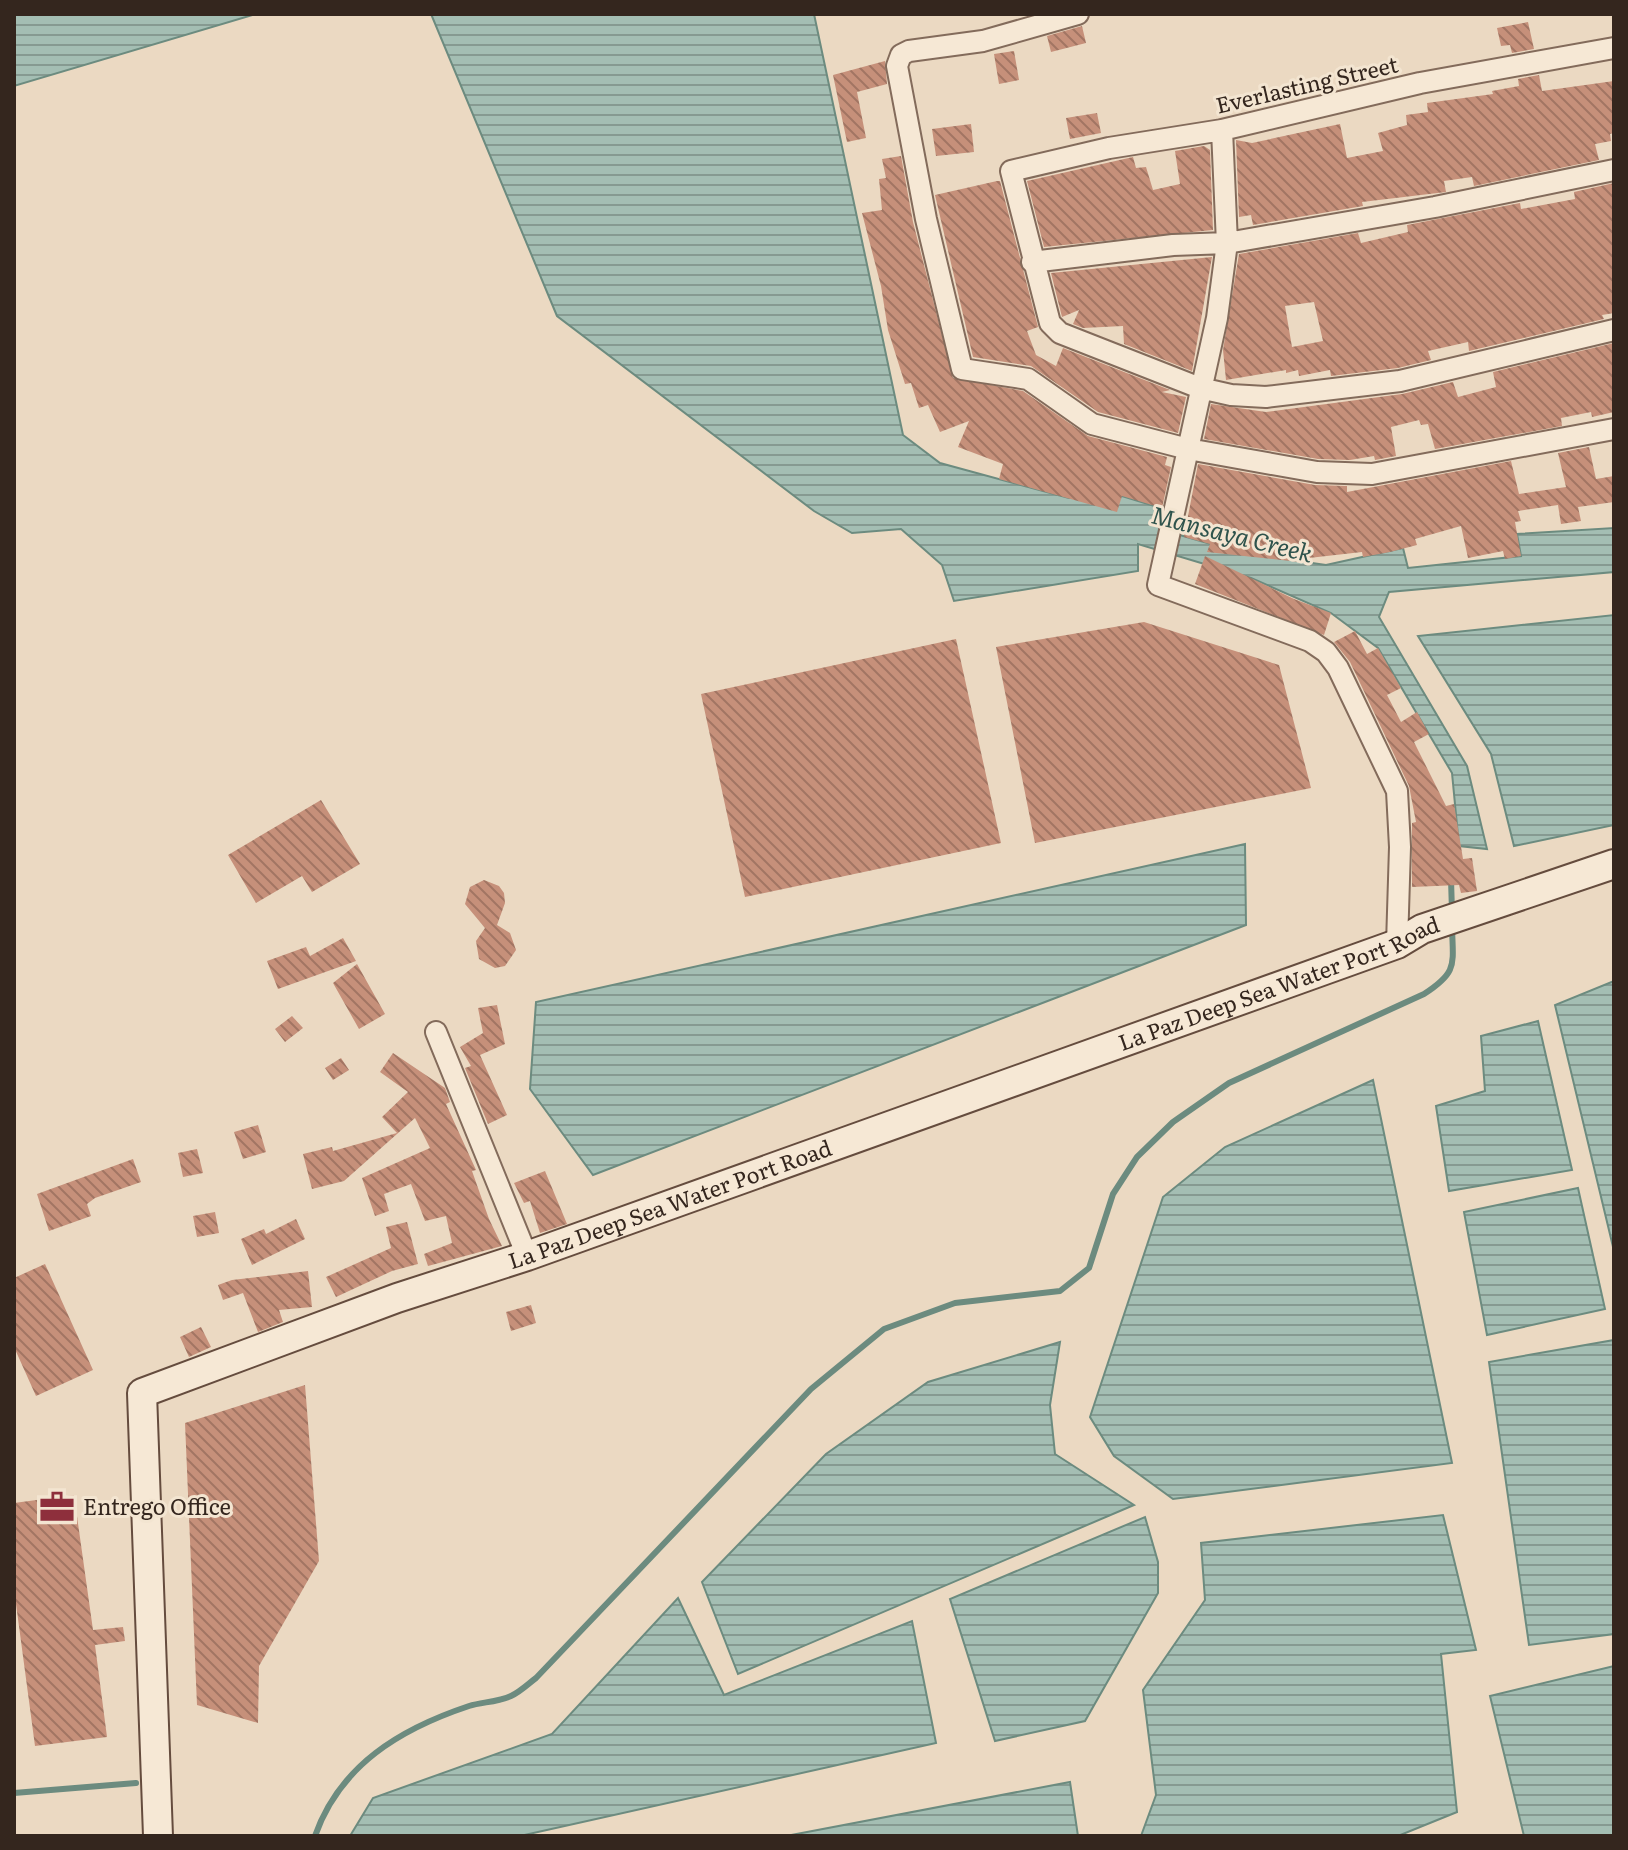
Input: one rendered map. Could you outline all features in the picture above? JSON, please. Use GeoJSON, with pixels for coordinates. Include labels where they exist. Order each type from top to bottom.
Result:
{"type":"FeatureCollection","features":[{"type":"Feature","properties":{"kind":"main road","name":"La Paz Deep Sea Water Port Road"},"geometry":{"type":"LineString","coordinates":[[158,1836],[142,1393],[399,1297],[527,1256],[1397,944],[1422,929],[1614,864]]}},
{"type":"Feature","properties":{"kind":"street"},"geometry":{"type":"LineString","coordinates":[[1078,14],[983,41],[909,51],[901,55],[897,66],[926,219],[960,363],[969,373],[1028,379],[1092,424],[1188,449],[1280,468],[1355,475],[1614,429]]}},
{"type":"Feature","properties":{"kind":"street","name":"Everlasting Street"},"geometry":{"type":"LineString","coordinates":[[1032,262],[1011,171],[1109,148],[1222,130],[1420,83],[1614,48]]}},
{"type":"Feature","properties":{"kind":"street"},"geometry":{"type":"LineString","coordinates":[[1222,130],[1227,243],[1217,318],[1158,585],[1310,641],[1326,652],[1338,668],[1397,791],[1400,847],[1397,944]]}},
{"type":"Feature","properties":{"kind":"street"},"geometry":{"type":"LineString","coordinates":[[1614,170],[1435,207],[1227,243],[1173,245],[1032,262],[1045,312],[1060,333],[1200,388],[1231,395],[1266,397],[1354,389],[1614,330]]}},
{"type":"Feature","properties":{"kind":"street"},"geometry":{"type":"LineString","coordinates":[[436,1032],[527,1256]]}},
{"type":"Feature","properties":{"kind":"shaded area"},"geometry":{"type":"Polygon","coordinates":[[[14,14],[256,14],[14,86],[14,14]]]}},
{"type":"Feature","properties":{"kind":"shaded area"},"geometry":{"type":"Polygon","coordinates":[[[431,14],[814,14],[903,435],[940,463],[1069,498],[1122,496],[1161,508],[1159,529],[1242,553],[1326,565],[1403,548],[1408,568],[1521,556],[1517,534],[1614,528],[1614,572],[1389,592],[1379,617],[1467,766],[1487,849],[1459,846],[1452,773],[1378,648],[1331,613],[1251,578],[1138,544],[1138,571],[954,601],[942,565],[901,529],[852,533],[814,511],[557,316],[431,14]]]}},
{"type":"Feature","properties":{"kind":"shaded area"},"geometry":{"type":"Polygon","coordinates":[[[1614,615],[1614,825],[1514,846],[1491,754],[1418,636],[1614,615]]]}},
{"type":"Feature","properties":{"kind":"shaded area"},"geometry":{"type":"Polygon","coordinates":[[[1245,844],[1246,925],[593,1175],[530,1089],[536,1002],[1245,844]]]}},
{"type":"Feature","properties":{"kind":"shaded area"},"geometry":{"type":"Polygon","coordinates":[[[1614,981],[1614,1251],[1555,1005],[1614,981]]]}},
{"type":"Feature","properties":{"kind":"shaded area"},"geometry":{"type":"Polygon","coordinates":[[[1538,1021],[1572,1170],[1449,1191],[1436,1106],[1485,1091],[1481,1036],[1538,1021]]]}},
{"type":"Feature","properties":{"kind":"shaded area"},"geometry":{"type":"Polygon","coordinates":[[[1373,1080],[1452,1463],[1173,1499],[1114,1456],[1090,1417],[1163,1197],[1225,1147],[1373,1080]]]}},
{"type":"Feature","properties":{"kind":"shaded area"},"geometry":{"type":"Polygon","coordinates":[[[1578,1188],[1605,1309],[1487,1335],[1464,1212],[1578,1188]]]}},
{"type":"Feature","properties":{"kind":"shaded area"},"geometry":{"type":"Polygon","coordinates":[[[1614,1340],[1614,1634],[1529,1645],[1489,1362],[1614,1340]]]}},
{"type":"Feature","properties":{"kind":"shaded area"},"geometry":{"type":"Polygon","coordinates":[[[1060,1342],[1050,1405],[1055,1454],[1134,1505],[738,1674],[702,1582],[826,1454],[928,1382],[1060,1342]]]}},
{"type":"Feature","properties":{"kind":"shaded area"},"geometry":{"type":"Polygon","coordinates":[[[1443,1515],[1476,1650],[1441,1654],[1457,1812],[1398,1836],[1141,1836],[1156,1795],[1143,1690],[1205,1600],[1201,1543],[1443,1515]]]}},
{"type":"Feature","properties":{"kind":"shaded area"},"geometry":{"type":"Polygon","coordinates":[[[1145,1517],[1158,1562],[1158,1593],[1085,1721],[995,1741],[950,1599],[1145,1517]]]}},
{"type":"Feature","properties":{"kind":"shaded area"},"geometry":{"type":"Polygon","coordinates":[[[678,1598],[724,1695],[912,1621],[936,1743],[520,1836],[350,1836],[373,1798],[552,1734],[678,1598]]]}},
{"type":"Feature","properties":{"kind":"shaded area"},"geometry":{"type":"Polygon","coordinates":[[[1614,1666],[1614,1836],[1524,1836],[1490,1696],[1614,1666]]]}},
{"type":"Feature","properties":{"kind":"shaded area"},"geometry":{"type":"Polygon","coordinates":[[[1070,1782],[1078,1836],[786,1836],[1070,1782]]]}},
{"type":"Feature","properties":{"kind":"building"},"geometry":{"type":"Polygon","coordinates":[[[1528,22],[1534,49],[1512,53],[1510,45],[1501,46],[1497,28],[1528,22]]]}},
{"type":"Feature","properties":{"kind":"building"},"geometry":{"type":"Polygon","coordinates":[[[1082,26],[1086,43],[1051,52],[1047,36],[1082,26]]]}},
{"type":"Feature","properties":{"kind":"building"},"geometry":{"type":"Polygon","coordinates":[[[1014,51],[1019,80],[999,84],[994,54],[1014,51]]]}},
{"type":"Feature","properties":{"kind":"building"},"geometry":{"type":"Polygon","coordinates":[[[885,61],[887,84],[857,92],[866,138],[847,142],[833,75],[885,61]]]}},
{"type":"Feature","properties":{"kind":"building"},"geometry":{"type":"Polygon","coordinates":[[[1539,75],[1542,91],[1614,81],[1614,133],[1610,134],[1611,141],[1595,144],[1599,160],[1474,186],[1472,177],[1444,181],[1446,192],[1362,202],[1363,206],[1253,225],[1251,215],[1239,217],[1236,140],[1252,143],[1340,124],[1347,158],[1383,151],[1378,133],[1407,125],[1406,115],[1428,112],[1427,103],[1493,94],[1492,91],[1519,86],[1518,79],[1539,75]]]}},
{"type":"Feature","properties":{"kind":"building"},"geometry":{"type":"Polygon","coordinates":[[[1097,113],[1101,133],[1070,139],[1066,118],[1097,113]]]}},
{"type":"Feature","properties":{"kind":"building"},"geometry":{"type":"Polygon","coordinates":[[[971,124],[974,152],[936,156],[932,129],[971,124]]]}},
{"type":"Feature","properties":{"kind":"building"},"geometry":{"type":"Polygon","coordinates":[[[1204,146],[1210,150],[1213,230],[1044,247],[1027,181],[1133,157],[1136,168],[1146,167],[1153,190],[1180,184],[1175,151],[1204,146]]]}},
{"type":"Feature","properties":{"kind":"building"},"geometry":{"type":"Polygon","coordinates":[[[901,156],[913,222],[953,378],[1023,391],[1088,436],[1167,457],[1165,465],[1171,467],[1162,508],[1122,496],[1117,512],[999,479],[1003,464],[958,447],[969,421],[940,432],[928,405],[919,408],[911,383],[905,384],[888,330],[881,286],[862,213],[882,210],[879,179],[886,178],[882,159],[901,156]]]}},
{"type":"Feature","properties":{"kind":"building"},"geometry":{"type":"Polygon","coordinates":[[[1000,181],[1038,327],[1027,331],[1036,355],[1056,366],[1063,348],[1170,390],[1162,392],[1186,397],[1178,433],[1098,412],[1031,366],[973,357],[935,195],[1000,181]]]}},
{"type":"Feature","properties":{"kind":"building"},"geometry":{"type":"Polygon","coordinates":[[[1614,183],[1614,313],[1602,315],[1604,319],[1469,351],[1468,342],[1428,351],[1431,360],[1398,368],[1331,376],[1330,370],[1299,376],[1298,370],[1286,373],[1286,370],[1226,380],[1223,350],[1239,254],[1358,233],[1361,243],[1408,232],[1407,225],[1520,203],[1521,209],[1575,199],[1574,192],[1614,183]],[[1314,302],[1285,306],[1292,347],[1323,341],[1314,302]]]}},
{"type":"Feature","properties":{"kind":"building"},"geometry":{"type":"Polygon","coordinates":[[[1212,257],[1192,371],[1124,344],[1123,326],[1083,328],[1073,324],[1079,310],[1062,317],[1051,273],[1212,257]]]}},
{"type":"Feature","properties":{"kind":"building"},"geometry":{"type":"Polygon","coordinates":[[[1614,343],[1614,412],[1592,417],[1591,412],[1561,418],[1562,426],[1435,449],[1428,424],[1421,425],[1419,420],[1391,427],[1396,456],[1375,460],[1374,456],[1350,460],[1318,459],[1204,439],[1211,404],[1266,412],[1402,394],[1453,382],[1458,397],[1496,387],[1493,372],[1614,343]]]}},
{"type":"Feature","properties":{"kind":"building"},"geometry":{"type":"Polygon","coordinates":[[[1589,447],[1596,479],[1614,476],[1614,502],[1578,507],[1581,521],[1561,524],[1558,505],[1518,511],[1521,521],[1515,522],[1521,556],[1505,559],[1503,551],[1468,558],[1461,526],[1415,539],[1417,545],[1390,552],[1363,557],[1362,552],[1300,559],[1300,562],[1207,552],[1210,544],[1184,537],[1198,464],[1315,485],[1347,486],[1347,492],[1511,461],[1519,494],[1566,487],[1558,453],[1589,447]]]}},
{"type":"Feature","properties":{"kind":"building"},"geometry":{"type":"Polygon","coordinates":[[[1205,556],[1294,599],[1331,613],[1324,635],[1195,584],[1205,556]]]}},
{"type":"Feature","properties":{"kind":"building"},"geometry":{"type":"Polygon","coordinates":[[[1144,622],[1279,665],[1311,788],[1035,843],[996,647],[1144,622]]]}},
{"type":"Feature","properties":{"kind":"building"},"geometry":{"type":"Polygon","coordinates":[[[1355,631],[1367,654],[1378,648],[1401,688],[1387,695],[1401,722],[1417,712],[1429,734],[1414,742],[1446,806],[1454,804],[1463,859],[1472,858],[1477,891],[1461,893],[1459,885],[1412,887],[1412,823],[1416,822],[1409,786],[1350,662],[1334,642],[1355,631]]]}},
{"type":"Feature","properties":{"kind":"building"},"geometry":{"type":"Polygon","coordinates":[[[956,639],[1001,843],[745,897],[701,694],[956,639]]]}},
{"type":"Feature","properties":{"kind":"building"},"geometry":{"type":"Polygon","coordinates":[[[321,800],[360,864],[312,892],[302,876],[256,903],[228,855],[321,800]]]}},
{"type":"Feature","properties":{"kind":"building"},"geometry":{"type":"Polygon","coordinates":[[[484,880],[499,886],[504,893],[505,903],[497,925],[510,933],[516,950],[505,966],[495,968],[479,959],[476,941],[485,928],[465,904],[470,887],[484,880]]]}},
{"type":"Feature","properties":{"kind":"building"},"geometry":{"type":"Polygon","coordinates":[[[343,938],[356,961],[278,989],[267,961],[306,947],[310,956],[343,938]]]}},
{"type":"Feature","properties":{"kind":"building"},"geometry":{"type":"Polygon","coordinates":[[[357,964],[385,1014],[359,1029],[333,983],[357,964]]]}},
{"type":"Feature","properties":{"kind":"building"},"geometry":{"type":"Polygon","coordinates":[[[497,1005],[505,1044],[480,1055],[507,1115],[488,1124],[465,1068],[471,1066],[460,1047],[483,1033],[478,1008],[497,1005]]]}},
{"type":"Feature","properties":{"kind":"building"},"geometry":{"type":"Polygon","coordinates":[[[292,1016],[303,1028],[285,1042],[275,1029],[292,1016]]]}},
{"type":"Feature","properties":{"kind":"building"},"geometry":{"type":"Polygon","coordinates":[[[393,1053],[445,1088],[450,1102],[446,1104],[476,1170],[472,1171],[502,1246],[428,1266],[424,1254],[452,1243],[446,1216],[425,1221],[411,1184],[384,1194],[389,1211],[375,1216],[362,1178],[430,1148],[415,1118],[344,1181],[312,1189],[303,1154],[332,1147],[333,1151],[397,1133],[382,1117],[408,1092],[380,1072],[393,1053]]]}},
{"type":"Feature","properties":{"kind":"building"},"geometry":{"type":"Polygon","coordinates":[[[341,1058],[349,1070],[333,1080],[325,1068],[341,1058]]]}},
{"type":"Feature","properties":{"kind":"building"},"geometry":{"type":"Polygon","coordinates":[[[258,1125],[266,1152],[243,1159],[234,1132],[258,1125]]]}},
{"type":"Feature","properties":{"kind":"building"},"geometry":{"type":"Polygon","coordinates":[[[197,1149],[203,1173],[183,1177],[178,1153],[197,1149]]]}},
{"type":"Feature","properties":{"kind":"building"},"geometry":{"type":"Polygon","coordinates":[[[133,1159],[141,1182],[95,1198],[87,1204],[91,1216],[49,1231],[37,1194],[133,1159]]]}},
{"type":"Feature","properties":{"kind":"building"},"geometry":{"type":"Polygon","coordinates":[[[545,1171],[567,1224],[540,1233],[530,1201],[524,1203],[514,1183],[545,1171]]]}},
{"type":"Feature","properties":{"kind":"building"},"geometry":{"type":"Polygon","coordinates":[[[215,1212],[219,1233],[197,1237],[193,1216],[215,1212]]]}},
{"type":"Feature","properties":{"kind":"building"},"geometry":{"type":"Polygon","coordinates":[[[296,1219],[305,1239],[252,1265],[241,1239],[264,1229],[266,1234],[296,1219]]]}},
{"type":"Feature","properties":{"kind":"building"},"geometry":{"type":"Polygon","coordinates":[[[407,1222],[418,1264],[392,1271],[336,1297],[326,1277],[391,1248],[386,1227],[407,1222]]]}},
{"type":"Feature","properties":{"kind":"building"},"geometry":{"type":"Polygon","coordinates":[[[45,1264],[93,1370],[36,1396],[14,1347],[14,1278],[45,1264]]]}},
{"type":"Feature","properties":{"kind":"building"},"geometry":{"type":"Polygon","coordinates":[[[308,1271],[312,1307],[279,1310],[283,1322],[258,1332],[243,1293],[223,1300],[218,1285],[232,1280],[308,1271]]]}},
{"type":"Feature","properties":{"kind":"building"},"geometry":{"type":"Polygon","coordinates":[[[531,1305],[536,1323],[511,1331],[506,1312],[531,1305]]]}},
{"type":"Feature","properties":{"kind":"building"},"geometry":{"type":"Polygon","coordinates":[[[201,1327],[211,1347],[189,1357],[180,1337],[201,1327]]]}},
{"type":"Feature","properties":{"kind":"building"},"geometry":{"type":"Polygon","coordinates":[[[305,1385],[319,1561],[259,1666],[258,1723],[197,1705],[185,1423],[305,1385]]]}},
{"type":"Feature","properties":{"kind":"building"},"geometry":{"type":"Polygon","coordinates":[[[74,1495],[93,1630],[123,1627],[125,1641],[95,1645],[107,1737],[35,1746],[14,1589],[14,1503],[74,1495]]]}},
{"type":"Feature","properties":{"kind":"waterway"},"geometry":{"type":"LineString","coordinates":[[1451,879],[1452,912]]}},
{"type":"Feature","properties":{"kind":"waterway"},"geometry":{"type":"LineString","coordinates":[[315,1836],[340,1789],[376,1753],[419,1726],[469,1706],[511,1696],[536,1678],[811,1389],[884,1329],[955,1303],[1060,1291],[1089,1268],[1113,1194],[1137,1157],[1173,1122],[1229,1083],[1424,994],[1443,980],[1451,966],[1452,927]]}},
{"type":"Feature","properties":{"kind":"waterway"},"geometry":{"type":"LineString","coordinates":[[14,1793],[136,1783]]}},
{"type":"Feature","properties":{"kind":"place","name":"Entrego Office"},"geometry":{"type":"Point","coordinates":[57,1507]}},
{"type":"Feature","properties":{"kind":"water label","name":"Mansaya Creek"},"geometry":{"type":"Point","coordinates":[1232,535]}}]}
